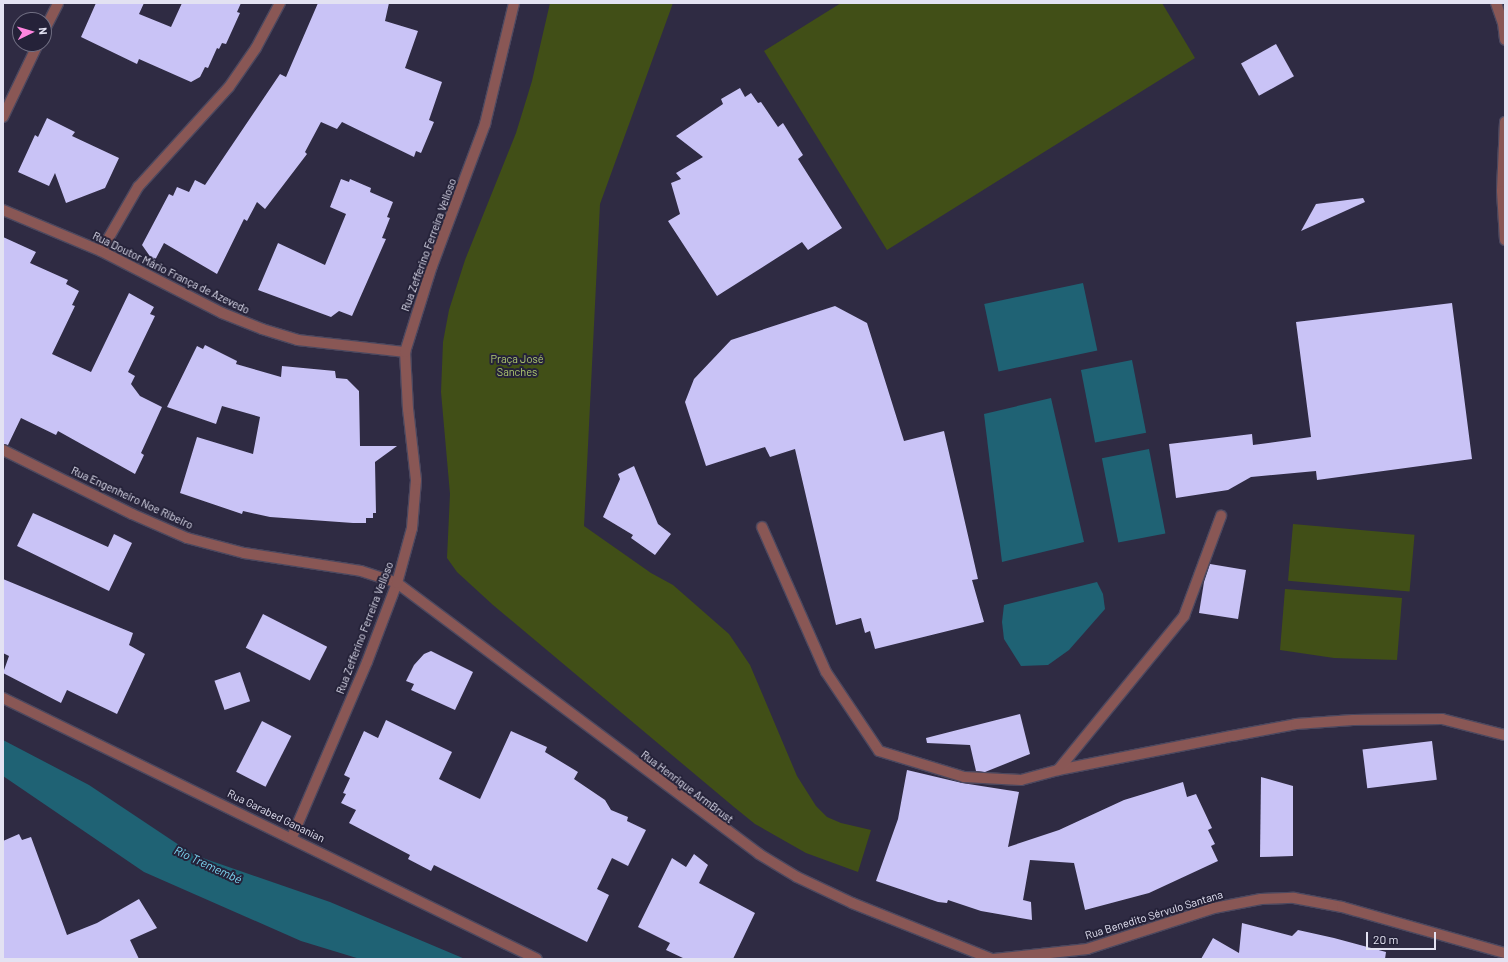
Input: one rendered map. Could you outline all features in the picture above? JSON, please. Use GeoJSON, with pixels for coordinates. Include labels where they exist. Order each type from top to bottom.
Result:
{"type":"FeatureCollection","features":[{"type":"Feature","properties":{"kind":"street"},"geometry":{"type":"LineString","coordinates":[[52,15],[58,3]]}},
{"type":"Feature","properties":{"kind":"street"},"geometry":{"type":"LineString","coordinates":[[100,251],[138,187],[229,87],[256,48],[280,3]]}},
{"type":"Feature","properties":{"kind":"street","name":"Rua Zefferino Ferreira Velloso"},"geometry":{"type":"LineString","coordinates":[[292,837],[367,662],[397,583],[412,528],[416,480],[408,409],[405,352],[432,266],[485,124],[514,3]]}},
{"type":"Feature","properties":{"kind":"street"},"geometry":{"type":"LineString","coordinates":[[1496,3],[1503,24],[1505,40]]}},
{"type":"Feature","properties":{"kind":"street"},"geometry":{"type":"LineString","coordinates":[[3,117],[34,52]]}},
{"type":"Feature","properties":{"kind":"street"},"geometry":{"type":"LineString","coordinates":[[1505,122],[1502,191],[1505,240]]}},
{"type":"Feature","properties":{"kind":"street","name":"Rua Doutor Mário França de Azevedo"},"geometry":{"type":"LineString","coordinates":[[3,210],[100,251],[222,313],[262,330],[298,340],[405,352]]}},
{"type":"Feature","properties":{"kind":"street","name":"Rua Engenheiro Noe Ribeiro"},"geometry":{"type":"LineString","coordinates":[[3,450],[132,514],[187,538],[244,553],[361,572],[397,583]]}},
{"type":"Feature","properties":{"kind":"street"},"geometry":{"type":"LineString","coordinates":[[1058,770],[1184,616],[1221,516]]}},
{"type":"Feature","properties":{"kind":"street"},"geometry":{"type":"LineString","coordinates":[[762,527],[826,672],[879,751],[964,777],[1022,780],[1058,770],[1296,724],[1339,721],[1442,719],[1505,735]]}},
{"type":"Feature","properties":{"kind":"street","name":"Rua Henrique ArmBrust"},"geometry":{"type":"LineString","coordinates":[[397,583],[759,854],[797,876],[852,903],[993,959]]}},
{"type":"Feature","properties":{"kind":"street","name":"Rua Garabed Gananian"},"geometry":{"type":"LineString","coordinates":[[3,698],[292,837],[537,959]]}},
{"type":"Feature","properties":{"kind":"street","name":"Rua Benedito Sérvulo Santana"},"geometry":{"type":"LineString","coordinates":[[993,959],[1087,949],[1214,908],[1268,899],[1294,898],[1342,908],[1505,953]]}},
{"type":"Feature","properties":{"kind":"green space","name":"Praça José Sanches"},"geometry":{"type":"Polygon","coordinates":[[[550,3],[673,3],[600,204],[584,526],[651,573],[673,585],[729,634],[750,665],[797,776],[816,806],[827,817],[841,823],[871,830],[858,872],[806,853],[755,824],[493,605],[457,572],[447,558],[450,494],[441,392],[443,342],[449,310],[465,260],[516,133],[532,81],[550,3]]]}},
{"type":"Feature","properties":{"kind":"green space"},"geometry":{"type":"Polygon","coordinates":[[[841,3],[1162,3],[1195,58],[887,250],[764,51],[841,3]]]}},
{"type":"Feature","properties":{"kind":"green space"},"geometry":{"type":"Polygon","coordinates":[[[1293,524],[1415,535],[1410,591],[1288,581],[1293,524]]]}},
{"type":"Feature","properties":{"kind":"green space"},"geometry":{"type":"Polygon","coordinates":[[[1285,589],[1402,598],[1397,660],[1334,658],[1280,650],[1285,589]]]}},
{"type":"Feature","properties":{"kind":"water"},"geometry":{"type":"Polygon","coordinates":[[[1083,283],[1097,350],[999,371],[984,304],[1083,283]]]}},
{"type":"Feature","properties":{"kind":"water"},"geometry":{"type":"Polygon","coordinates":[[[1132,360],[1146,433],[1095,443],[1081,370],[1132,360]]]}},
{"type":"Feature","properties":{"kind":"water"},"geometry":{"type":"Polygon","coordinates":[[[1051,398],[1084,542],[1002,562],[984,414],[1051,398]]]}},
{"type":"Feature","properties":{"kind":"water"},"geometry":{"type":"Polygon","coordinates":[[[1149,449],[1165,533],[1118,543],[1102,458],[1149,449]]]}},
{"type":"Feature","properties":{"kind":"water"},"geometry":{"type":"Polygon","coordinates":[[[1097,582],[1103,594],[1105,609],[1069,650],[1048,665],[1021,666],[1004,639],[1002,622],[1004,605],[1097,582]]]}},
{"type":"Feature","properties":{"kind":"water","name":"Rio Tremembé"},"geometry":{"type":"Polygon","coordinates":[[[3,740],[89,785],[194,855],[330,902],[465,959],[360,959],[301,941],[144,872],[3,776],[3,740]]]}},
{"type":"Feature","properties":{"kind":"building"},"geometry":{"type":"Polygon","coordinates":[[[96,3],[144,3],[139,14],[171,27],[182,3],[241,3],[237,12],[240,13],[226,44],[222,43],[219,49],[217,48],[208,68],[205,67],[200,77],[191,82],[139,59],[137,64],[81,37],[96,3]]]}},
{"type":"Feature","properties":{"kind":"building"},"geometry":{"type":"Polygon","coordinates":[[[318,3],[389,3],[385,21],[418,31],[405,68],[442,82],[429,120],[434,122],[421,153],[416,151],[414,157],[342,122],[337,129],[321,122],[305,152],[307,154],[265,209],[257,202],[247,221],[244,219],[217,274],[164,243],[154,262],[142,245],[169,194],[173,196],[177,187],[189,192],[195,180],[205,185],[280,74],[286,77],[318,3]]]}},
{"type":"Feature","properties":{"kind":"building"},"geometry":{"type":"Polygon","coordinates":[[[1276,44],[1294,76],[1259,96],[1241,63],[1276,44]]]}},
{"type":"Feature","properties":{"kind":"building"},"geometry":{"type":"Polygon","coordinates":[[[740,88],[745,97],[751,93],[758,103],[761,102],[778,127],[783,123],[803,155],[798,159],[842,228],[808,250],[802,242],[717,296],[668,221],[680,214],[671,183],[681,179],[676,173],[703,157],[676,136],[723,104],[721,99],[740,88]]]}},
{"type":"Feature","properties":{"kind":"building"},"geometry":{"type":"Polygon","coordinates":[[[47,118],[75,132],[72,136],[119,158],[105,188],[66,203],[55,173],[49,186],[18,172],[35,135],[38,137],[47,118]]]}},
{"type":"Feature","properties":{"kind":"building"},"geometry":{"type":"Polygon","coordinates":[[[341,179],[349,182],[350,179],[371,188],[370,192],[393,202],[387,217],[390,218],[382,238],[386,239],[352,316],[339,311],[331,317],[258,290],[278,243],[325,265],[346,214],[330,207],[341,179]]]}},
{"type":"Feature","properties":{"kind":"building"},"geometry":{"type":"Polygon","coordinates":[[[1363,198],[1365,202],[1301,231],[1316,204],[1363,198]]]}},
{"type":"Feature","properties":{"kind":"building"},"geometry":{"type":"Polygon","coordinates":[[[3,237],[36,252],[30,263],[68,280],[66,284],[79,291],[72,305],[75,306],[52,354],[91,372],[129,293],[154,307],[150,314],[155,316],[128,372],[135,376],[131,384],[140,396],[162,407],[141,453],[144,455],[135,474],[58,431],[56,435],[21,418],[8,445],[3,444],[3,237]]]}},
{"type":"Feature","properties":{"kind":"building"},"geometry":{"type":"Polygon","coordinates":[[[1452,303],[1472,459],[1317,480],[1316,471],[1251,477],[1228,490],[1176,498],[1169,444],[1252,434],[1253,445],[1311,437],[1296,322],[1452,303]]]}},
{"type":"Feature","properties":{"kind":"building"},"geometry":{"type":"Polygon","coordinates":[[[835,306],[867,323],[904,441],[944,431],[978,579],[972,580],[984,622],[875,649],[870,631],[865,633],[861,618],[836,625],[795,449],[770,457],[765,447],[706,466],[685,402],[694,379],[731,340],[835,306]]]}},
{"type":"Feature","properties":{"kind":"building"},"geometry":{"type":"Polygon","coordinates":[[[205,345],[237,361],[236,364],[281,377],[282,366],[335,371],[336,378],[347,379],[359,391],[360,446],[397,446],[375,462],[376,513],[373,513],[373,518],[366,518],[366,523],[353,523],[270,517],[243,511],[242,514],[180,493],[197,437],[253,454],[260,417],[222,406],[216,424],[167,407],[197,346],[203,349],[205,345]]]}},
{"type":"Feature","properties":{"kind":"building"},"geometry":{"type":"Polygon","coordinates":[[[634,466],[658,524],[671,534],[655,555],[631,538],[633,535],[603,517],[620,479],[618,474],[634,466]]]}},
{"type":"Feature","properties":{"kind":"building"},"geometry":{"type":"Polygon","coordinates":[[[33,513],[108,547],[114,534],[132,543],[109,591],[17,546],[33,513]]]}},
{"type":"Feature","properties":{"kind":"building"},"geometry":{"type":"Polygon","coordinates":[[[1210,564],[1246,570],[1238,619],[1199,613],[1204,582],[1210,564]]]}},
{"type":"Feature","properties":{"kind":"building"},"geometry":{"type":"Polygon","coordinates":[[[3,579],[133,633],[129,645],[145,654],[117,714],[67,690],[61,703],[3,673],[9,656],[3,653],[3,579]]]}},
{"type":"Feature","properties":{"kind":"building"},"geometry":{"type":"Polygon","coordinates":[[[263,614],[327,647],[310,681],[246,648],[263,614]]]}},
{"type":"Feature","properties":{"kind":"building"},"geometry":{"type":"Polygon","coordinates":[[[431,651],[473,672],[455,710],[411,690],[414,684],[406,681],[414,665],[424,654],[431,651]]]}},
{"type":"Feature","properties":{"kind":"building"},"geometry":{"type":"Polygon","coordinates":[[[240,672],[250,701],[225,710],[214,681],[240,672]]]}},
{"type":"Feature","properties":{"kind":"building"},"geometry":{"type":"Polygon","coordinates":[[[1020,714],[1030,754],[985,772],[976,771],[970,745],[927,743],[926,738],[1020,714]]]}},
{"type":"Feature","properties":{"kind":"building"},"geometry":{"type":"Polygon","coordinates":[[[386,720],[452,752],[439,779],[480,799],[511,731],[547,747],[545,752],[578,772],[574,779],[605,800],[611,810],[628,817],[627,821],[646,830],[628,866],[612,858],[597,889],[609,895],[587,942],[434,865],[431,871],[408,859],[410,855],[349,823],[356,810],[341,803],[346,794],[343,793],[350,778],[344,775],[364,731],[378,738],[386,720]]]}},
{"type":"Feature","properties":{"kind":"building"},"geometry":{"type":"Polygon","coordinates":[[[262,721],[291,736],[266,787],[236,772],[262,721]]]}},
{"type":"Feature","properties":{"kind":"building"},"geometry":{"type":"Polygon","coordinates":[[[1432,741],[1437,780],[1367,788],[1363,750],[1432,741]]]}},
{"type":"Feature","properties":{"kind":"building"},"geometry":{"type":"Polygon","coordinates":[[[907,770],[962,783],[1019,792],[1008,847],[1059,830],[1124,800],[1183,782],[1187,797],[1196,794],[1212,828],[1208,830],[1215,844],[1211,846],[1218,861],[1149,893],[1085,910],[1074,863],[1030,860],[1023,900],[1031,902],[1032,920],[981,911],[948,900],[947,903],[938,902],[876,881],[898,819],[907,770]]]}},
{"type":"Feature","properties":{"kind":"building"},"geometry":{"type":"Polygon","coordinates":[[[1261,777],[1293,786],[1293,856],[1260,857],[1261,777]]]}},
{"type":"Feature","properties":{"kind":"building"},"geometry":{"type":"Polygon","coordinates":[[[19,834],[22,840],[31,837],[67,935],[97,923],[139,899],[157,928],[130,940],[139,959],[3,959],[3,841],[19,834]]]}},
{"type":"Feature","properties":{"kind":"building"},"geometry":{"type":"Polygon","coordinates":[[[694,854],[708,865],[699,883],[755,913],[733,959],[685,959],[666,950],[670,943],[638,927],[672,858],[686,867],[694,854]]]}},
{"type":"Feature","properties":{"kind":"building"},"geometry":{"type":"Polygon","coordinates":[[[1242,923],[1292,936],[1298,930],[1334,938],[1386,952],[1385,959],[1201,959],[1213,938],[1239,953],[1242,923]]]}}]}
